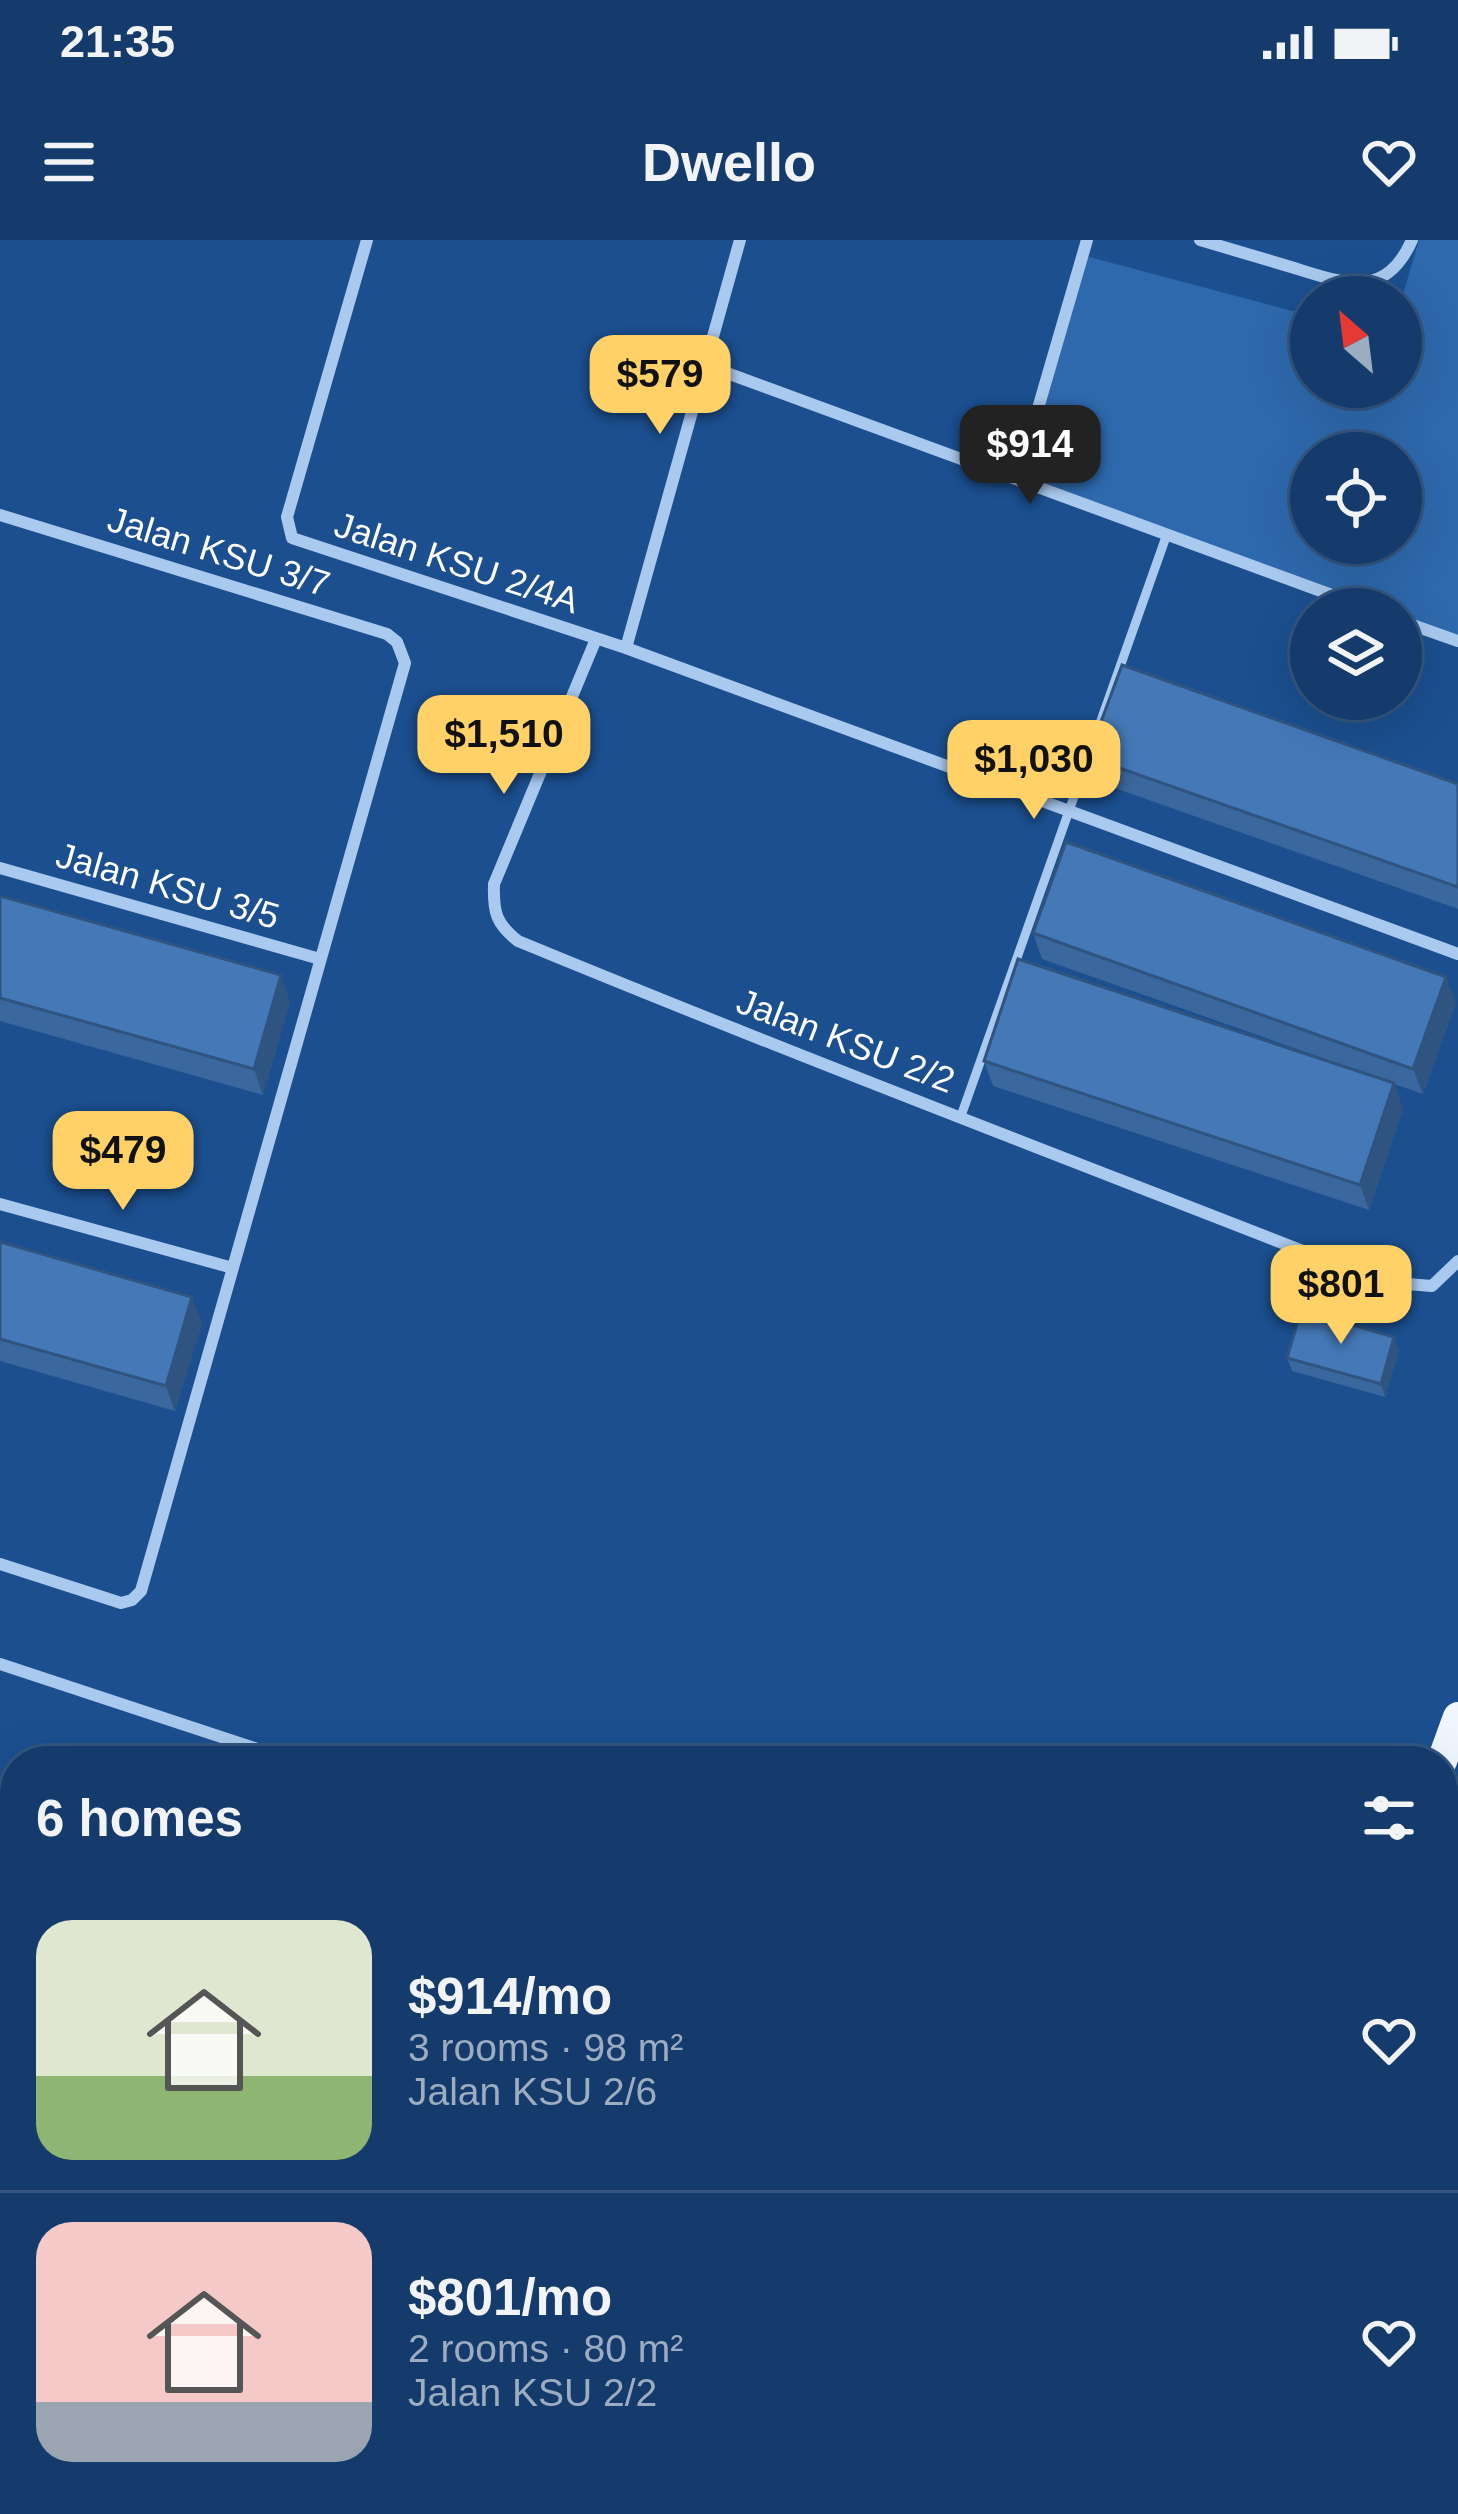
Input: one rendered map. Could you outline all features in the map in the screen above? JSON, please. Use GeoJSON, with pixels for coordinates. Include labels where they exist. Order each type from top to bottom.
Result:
{"type":"FeatureCollection","features":[{"type":"Feature","properties":{"kind":"street","name":"Jalan KSU 2/4A"},"geometry":{"type":"LineString","coordinates":[[367,240],[287,517],[292,538],[626,648],[1458,954]]}},
{"type":"Feature","properties":{"kind":"street"},"geometry":{"type":"LineString","coordinates":[[626,648],[740,240]]}},
{"type":"Feature","properties":{"kind":"street"},"geometry":{"type":"LineString","coordinates":[[1018,477],[1087,240]]}},
{"type":"Feature","properties":{"kind":"street"},"geometry":{"type":"LineString","coordinates":[[1200,240],[1349,285],[1379,279],[1399,266],[1412,240]]}},
{"type":"Feature","properties":{"kind":"street"},"geometry":{"type":"LineString","coordinates":[[705,364],[1313,588]]}},
{"type":"Feature","properties":{"kind":"street","name":"Jalan KSU 3/7"},"geometry":{"type":"LineString","coordinates":[[0,515],[387,634],[397,642],[404,663],[320,959]]}},
{"type":"Feature","properties":{"kind":"street"},"geometry":{"type":"LineString","coordinates":[[1422,628],[1458,641]]}},
{"type":"Feature","properties":{"kind":"street","name":"Jalan KSU 2/2"},"geometry":{"type":"LineString","coordinates":[[596,639],[494,884],[500,927],[518,941],[727,1028],[1382,1282],[1432,1286],[1458,1261]]}},
{"type":"Feature","properties":{"kind":"street","name":"Jalan KSU 3/5"},"geometry":{"type":"LineString","coordinates":[[0,868],[320,959]]}},
{"type":"Feature","properties":{"kind":"street"},"geometry":{"type":"LineString","coordinates":[[0,1564],[121,1603],[141,1591],[320,959]]}},
{"type":"Feature","properties":{"kind":"street"},"geometry":{"type":"LineString","coordinates":[[0,1204],[232,1268]]}},
{"type":"Feature","properties":{"kind":"street"},"geometry":{"type":"LineString","coordinates":[[0,1664],[249,1746]]}},
{"type":"Feature","properties":{"kind":"lane"},"geometry":{"type":"LineString","coordinates":[[961,1116],[1166,534]]}},
{"type":"Feature","properties":{"kind":"shaded area"},"geometry":{"type":"Polygon","coordinates":[[[1419,240],[1458,240],[1458,641],[1422,628],[1422,588],[1314,588],[1018,477],[1078,254],[1290,310],[1290,408],[1422,408],[1422,276],[1408,276],[1419,240]]]}},
{"type":"Feature","properties":{"kind":"building"},"geometry":{"type":"Polygon","coordinates":[[[1122,665],[1458,784],[1458,887],[1088,757],[1122,665]]]}},
{"type":"Feature","properties":{"kind":"building"},"geometry":{"type":"Polygon","coordinates":[[[1066,842],[1446,977],[1413,1069],[1033,933],[1066,842]]]}},
{"type":"Feature","properties":{"kind":"building"},"geometry":{"type":"Polygon","coordinates":[[[0,896],[281,975],[254,1069],[0,998],[0,896]]]}},
{"type":"Feature","properties":{"kind":"building"},"geometry":{"type":"Polygon","coordinates":[[[1018,959],[1394,1083],[1360,1185],[984,1061],[1018,959]]]}},
{"type":"Feature","properties":{"kind":"building"},"geometry":{"type":"Polygon","coordinates":[[[0,1242],[192,1297],[166,1386],[0,1339],[0,1242]]]}},
{"type":"Feature","properties":{"kind":"building"},"geometry":{"type":"Polygon","coordinates":[[[1301,1310],[1394,1337],[1381,1384],[1287,1358],[1301,1310]]]}}]}
